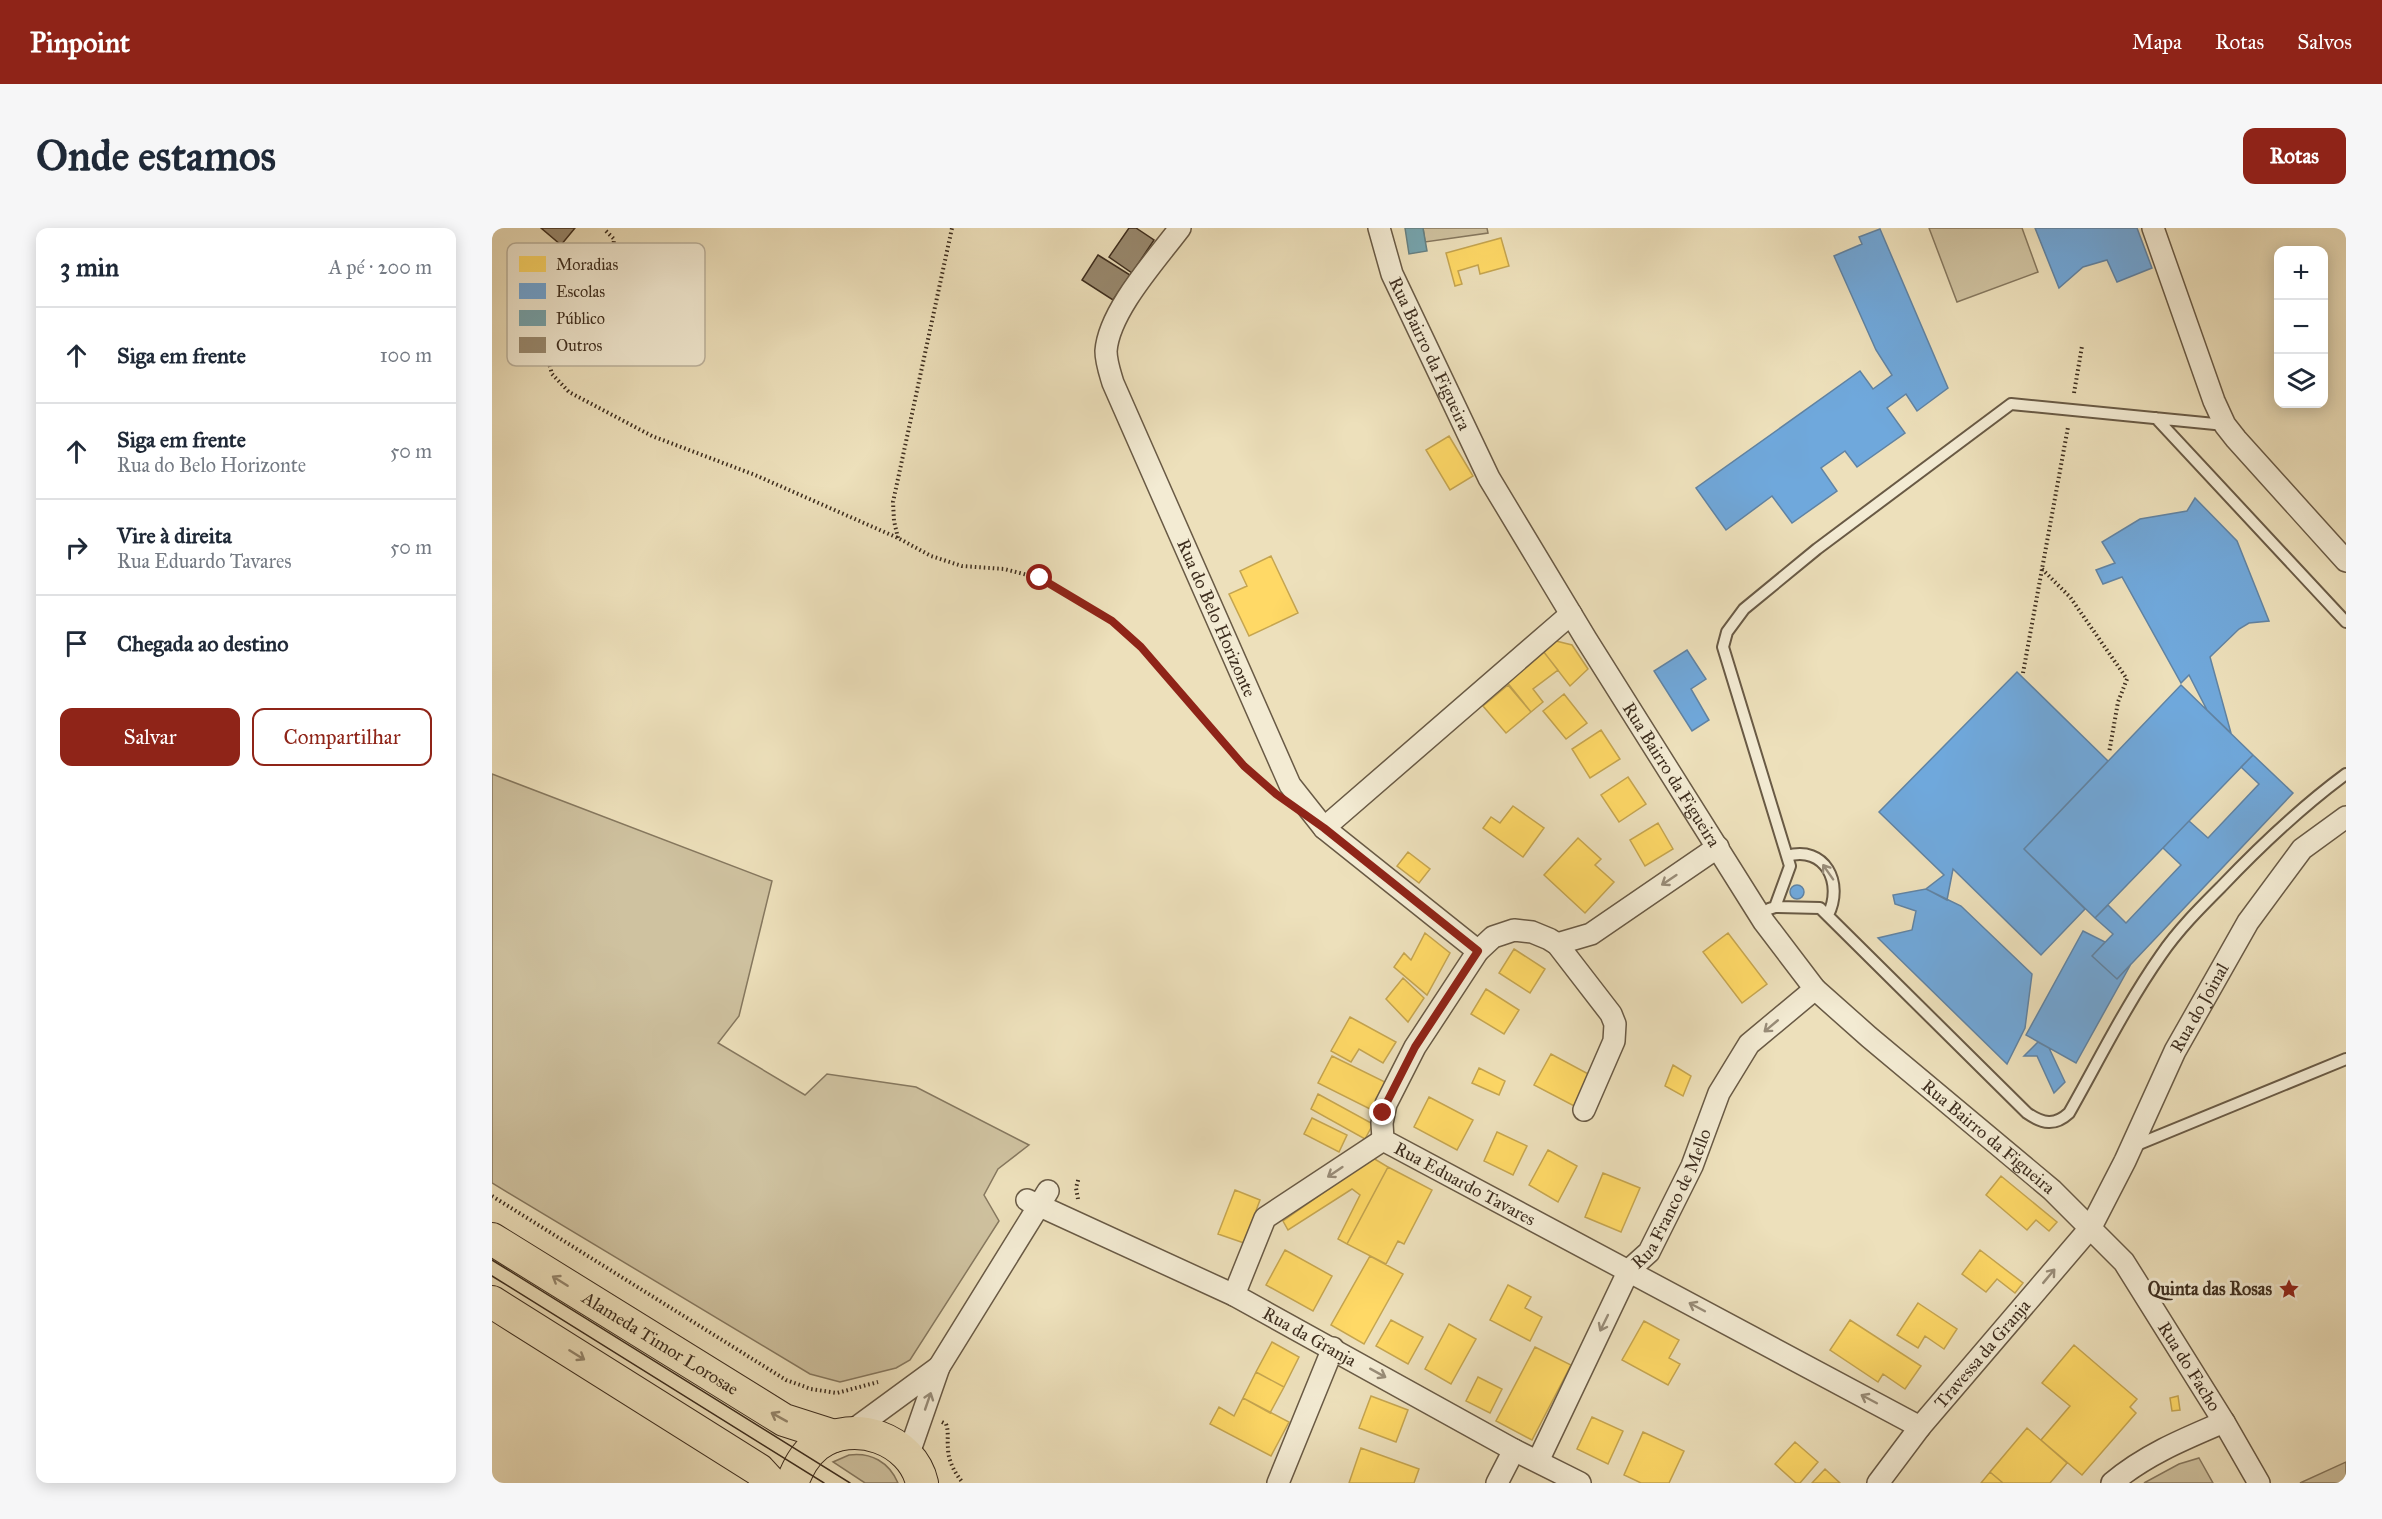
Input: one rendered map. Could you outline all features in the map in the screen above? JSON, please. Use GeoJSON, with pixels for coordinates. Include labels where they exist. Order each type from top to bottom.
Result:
{"type":"FeatureCollection","features":[{"type":"Feature","properties":{"kind":"main road","name":"Alameda Timor Lorosae"},"geometry":{"type":"LineString","coordinates":[[492,1239],[784,1420],[842,1434],[871,1434],[891,1442],[919,1475]]}},
{"type":"Feature","properties":{"kind":"main road"},"geometry":{"type":"LineString","coordinates":[[492,1302],[759,1470],[771,1483]]}},
{"type":"Feature","properties":{"kind":"main road"},"geometry":{"type":"LineString","coordinates":[[792,1483],[806,1455],[819,1444],[842,1434]]}},
{"type":"Feature","properties":{"kind":"street","name":"Rua do Belo Horizonte"},"geometry":{"type":"LineString","coordinates":[[1180,228],[1116,316],[1107,342],[1108,365],[1113,383],[1286,777],[1324,828],[1478,951]]}},
{"type":"Feature","properties":{"kind":"street","name":"Rua Bairro da Figueira"},"geometry":{"type":"LineString","coordinates":[[1379,228],[1392,274],[1479,457],[1570,614],[1718,847],[1767,910],[1815,989],[2052,1190],[2091,1227]]}},
{"type":"Feature","properties":{"kind":"street"},"geometry":{"type":"LineString","coordinates":[[2153,228],[2214,401],[2225,425],[2346,561]]}},
{"type":"Feature","properties":{"kind":"street"},"geometry":{"type":"LineString","coordinates":[[1324,828],[1570,614]]}},
{"type":"Feature","properties":{"kind":"street","name":"Rua do Joinal"},"geometry":{"type":"LineString","coordinates":[[2091,1227],[2175,1051],[2248,922],[2302,849],[2346,817]]}},
{"type":"Feature","properties":{"kind":"street"},"geometry":{"type":"LineString","coordinates":[[1557,944],[1591,934],[1718,847]]}},
{"type":"Feature","properties":{"kind":"street","name":"Rua Eduardo Tavares"},"geometry":{"type":"LineString","coordinates":[[1584,1110],[1614,1041],[1615,1024],[1604,1002],[1557,944],[1540,934],[1514,930],[1493,937],[1478,951],[1415,1047],[1386,1104],[1382,1123],[1383,1140],[1920,1427]]}},
{"type":"Feature","properties":{"kind":"street","name":"Rua Franco de Mello"},"geometry":{"type":"LineString","coordinates":[[1538,1461],[1629,1270],[1649,1252],[1692,1166],[1719,1093],[1749,1044],[1815,989]]}},
{"type":"Feature","properties":{"kind":"street"},"geometry":{"type":"LineString","coordinates":[[1234,1295],[1265,1218],[1383,1140]]}},
{"type":"Feature","properties":{"kind":"street","name":"Rua da Granja"},"geometry":{"type":"LineString","coordinates":[[939,1367],[1038,1198],[1234,1295],[1514,1450],[1580,1483]]}},
{"type":"Feature","properties":{"kind":"street","name":"Rua do Facho"},"geometry":{"type":"LineString","coordinates":[[2091,1227],[2124,1262],[2224,1422],[2259,1483]]}},
{"type":"Feature","properties":{"kind":"street","name":"Travessa da Granja"},"geometry":{"type":"LineString","coordinates":[[1878,1483],[1920,1427],[2091,1227]]}},
{"type":"Feature","properties":{"kind":"street"},"geometry":{"type":"LineString","coordinates":[[1278,1483],[1333,1348]]}},
{"type":"Feature","properties":{"kind":"street"},"geometry":{"type":"LineString","coordinates":[[842,1434],[939,1367]]}},
{"type":"Feature","properties":{"kind":"street"},"geometry":{"type":"LineString","coordinates":[[919,1475],[939,1367]]}},
{"type":"Feature","properties":{"kind":"street"},"geometry":{"type":"LineString","coordinates":[[2112,1483],[2133,1466],[2159,1450],[2224,1422]]}},
{"type":"Feature","properties":{"kind":"street"},"geometry":{"type":"LineString","coordinates":[[1497,1483],[1514,1450]]}},
{"type":"Feature","properties":{"kind":"lane"},"geometry":{"type":"LineString","coordinates":[[2225,425],[2011,404],[1813,552],[1744,609],[1727,632],[1723,647],[1790,866],[1767,910],[1820,908],[2027,1113],[2037,1120],[2050,1124],[2061,1120],[2069,1113],[2145,980],[2162,953],[2190,919],[2277,831],[2312,799],[2346,774]]}},
{"type":"Feature","properties":{"kind":"lane"},"geometry":{"type":"LineString","coordinates":[[2156,418],[2346,622]]}},
{"type":"Feature","properties":{"kind":"lane"},"geometry":{"type":"LineString","coordinates":[[1787,856],[1806,855],[1826,866],[1833,878],[1836,890],[1834,903],[1828,915]]}},
{"type":"Feature","properties":{"kind":"lane"},"geometry":{"type":"LineString","coordinates":[[2131,1147],[2346,1059]]}},
{"type":"Feature","properties":{"kind":"path"},"geometry":{"type":"LineString","coordinates":[[898,538],[893,502],[952,228]]}},
{"type":"Feature","properties":{"kind":"path"},"geometry":{"type":"LineString","coordinates":[[606,231],[614,239],[614,243]]}},
{"type":"Feature","properties":{"kind":"path"},"geometry":{"type":"LineString","coordinates":[[2023,673],[2082,346]]}},
{"type":"Feature","properties":{"kind":"path"},"geometry":{"type":"LineString","coordinates":[[550,366],[552,374],[569,392],[652,436],[755,475],[898,538],[931,556],[962,566],[1004,569],[1040,578],[1112,621],[1141,647],[1244,766],[1268,787]]}},
{"type":"Feature","properties":{"kind":"path"},"geometry":{"type":"LineString","coordinates":[[2042,569],[2070,597],[2127,679],[2118,702],[2109,753]]}},
{"type":"Feature","properties":{"kind":"path"},"geometry":{"type":"LineString","coordinates":[[492,1196],[786,1380],[811,1389],[837,1393],[873,1382],[880,1382],[886,1386]]}},
{"type":"Feature","properties":{"kind":"path"},"geometry":{"type":"LineString","coordinates":[[941,1422],[948,1428],[950,1461],[963,1483]]}},
{"type":"Feature","properties":{"kind":"shaded area"},"geometry":{"type":"Polygon","coordinates":[[[1423,228],[1487,228],[1488,233],[1425,242],[1423,228]]]}},
{"type":"Feature","properties":{"kind":"shaded area"},"geometry":{"type":"Polygon","coordinates":[[[1929,228],[2022,228],[2038,272],[1957,302],[1929,228]]]}},
{"type":"Feature","properties":{"kind":"shaded area"},"geometry":{"type":"Polygon","coordinates":[[[492,774],[772,881],[739,1016],[718,1043],[805,1095],[827,1074],[916,1087],[1029,1145],[998,1169],[984,1195],[999,1221],[910,1360],[896,1368],[840,1382],[810,1374],[492,1183],[492,774]]]}},
{"type":"Feature","properties":{"kind":"shaded area"},"geometry":{"type":"Polygon","coordinates":[[[849,1455],[865,1455],[878,1460],[890,1469],[898,1483],[865,1483],[833,1462],[849,1455]]]}},
{"type":"Feature","properties":{"kind":"shaded area"},"geometry":{"type":"Polygon","coordinates":[[[2199,1458],[2213,1483],[2144,1483],[2179,1464],[2199,1458]]]}},
{"type":"Feature","properties":{"kind":"shaded area"},"geometry":{"type":"Polygon","coordinates":[[[2346,1462],[2346,1483],[2300,1483],[2346,1462]]]}},
{"type":"Feature","properties":{"kind":"building: Moradias"},"geometry":{"type":"Polygon","coordinates":[[[1501,238],[1509,266],[1480,274],[1478,265],[1458,271],[1462,284],[1455,286],[1446,253],[1501,238]]]}},
{"type":"Feature","properties":{"kind":"building: Moradias"},"geometry":{"type":"Polygon","coordinates":[[[1449,436],[1473,476],[1450,490],[1426,450],[1449,436]]]}},
{"type":"Feature","properties":{"kind":"building: Moradias"},"geometry":{"type":"Polygon","coordinates":[[[1271,556],[1298,613],[1249,636],[1229,594],[1247,586],[1240,571],[1271,556]]]}},
{"type":"Feature","properties":{"kind":"building: Moradias"},"geometry":{"type":"Polygon","coordinates":[[[1556,641],[1572,645],[1588,669],[1570,686],[1543,651],[1556,641]]]}},
{"type":"Feature","properties":{"kind":"building: Moradias"},"geometry":{"type":"Polygon","coordinates":[[[1543,651],[1558,670],[1533,689],[1543,702],[1531,712],[1506,681],[1543,651]]]}},
{"type":"Feature","properties":{"kind":"building: Moradias"},"geometry":{"type":"Polygon","coordinates":[[[1508,685],[1531,712],[1506,733],[1483,706],[1508,685]]]}},
{"type":"Feature","properties":{"kind":"building: Moradias"},"geometry":{"type":"Polygon","coordinates":[[[1564,694],[1587,723],[1566,739],[1543,711],[1564,694]]]}},
{"type":"Feature","properties":{"kind":"building: Moradias"},"geometry":{"type":"Polygon","coordinates":[[[1601,730],[1620,759],[1590,778],[1572,749],[1601,730]]]}},
{"type":"Feature","properties":{"kind":"building: Moradias"},"geometry":{"type":"Polygon","coordinates":[[[1628,777],[1646,804],[1619,822],[1601,795],[1628,777]]]}},
{"type":"Feature","properties":{"kind":"building: Moradias"},"geometry":{"type":"Polygon","coordinates":[[[1513,806],[1544,828],[1523,857],[1483,828],[1491,817],[1500,823],[1513,806]]]}},
{"type":"Feature","properties":{"kind":"building: Moradias"},"geometry":{"type":"Polygon","coordinates":[[[1658,823],[1673,849],[1645,866],[1630,840],[1658,823]]]}},
{"type":"Feature","properties":{"kind":"building: Moradias"},"geometry":{"type":"Polygon","coordinates":[[[1578,838],[1601,859],[1595,865],[1614,882],[1585,913],[1544,875],[1578,838]]]}},
{"type":"Feature","properties":{"kind":"building: Moradias"},"geometry":{"type":"Polygon","coordinates":[[[1408,852],[1430,869],[1419,883],[1397,866],[1408,852]]]}},
{"type":"Feature","properties":{"kind":"building: Moradias"},"geometry":{"type":"Polygon","coordinates":[[[1425,933],[1450,953],[1427,995],[1394,967],[1404,953],[1411,960],[1425,933]]]}},
{"type":"Feature","properties":{"kind":"building: Moradias"},"geometry":{"type":"Polygon","coordinates":[[[1728,933],[1767,984],[1742,1003],[1703,952],[1728,933]]]}},
{"type":"Feature","properties":{"kind":"building: Moradias"},"geometry":{"type":"Polygon","coordinates":[[[1514,949],[1545,969],[1530,993],[1499,973],[1514,949]]]}},
{"type":"Feature","properties":{"kind":"building: Moradias"},"geometry":{"type":"Polygon","coordinates":[[[1403,978],[1424,998],[1408,1022],[1386,999],[1403,978]]]}},
{"type":"Feature","properties":{"kind":"building: Moradias"},"geometry":{"type":"Polygon","coordinates":[[[1486,989],[1519,1010],[1504,1034],[1471,1014],[1486,989]]]}},
{"type":"Feature","properties":{"kind":"building: Moradias"},"geometry":{"type":"Polygon","coordinates":[[[1350,1017],[1396,1042],[1383,1063],[1359,1049],[1351,1062],[1331,1051],[1350,1017]]]}},
{"type":"Feature","properties":{"kind":"building: Moradias"},"geometry":{"type":"Polygon","coordinates":[[[1551,1054],[1594,1077],[1578,1108],[1534,1085],[1551,1054]]]}},
{"type":"Feature","properties":{"kind":"building: Moradias"},"geometry":{"type":"Polygon","coordinates":[[[1332,1056],[1385,1082],[1372,1110],[1318,1083],[1332,1056]]]}},
{"type":"Feature","properties":{"kind":"building: Moradias"},"geometry":{"type":"Polygon","coordinates":[[[1673,1065],[1691,1076],[1683,1096],[1665,1086],[1673,1065]]]}},
{"type":"Feature","properties":{"kind":"building: Moradias"},"geometry":{"type":"Polygon","coordinates":[[[1479,1068],[1505,1081],[1499,1095],[1472,1083],[1479,1068]]]}},
{"type":"Feature","properties":{"kind":"building: Moradias"},"geometry":{"type":"Polygon","coordinates":[[[1318,1094],[1373,1124],[1365,1139],[1311,1109],[1318,1094]]]}},
{"type":"Feature","properties":{"kind":"building: Moradias"},"geometry":{"type":"Polygon","coordinates":[[[1429,1097],[1473,1120],[1457,1150],[1414,1127],[1429,1097]]]}},
{"type":"Feature","properties":{"kind":"building: Moradias"},"geometry":{"type":"Polygon","coordinates":[[[1312,1118],[1347,1135],[1339,1152],[1304,1134],[1312,1118]]]}},
{"type":"Feature","properties":{"kind":"building: Moradias"},"geometry":{"type":"Polygon","coordinates":[[[1497,1132],[1527,1146],[1513,1175],[1484,1161],[1497,1132]]]}},
{"type":"Feature","properties":{"kind":"building: Moradias"},"geometry":{"type":"Polygon","coordinates":[[[1548,1150],[1577,1166],[1558,1202],[1529,1185],[1548,1150]]]}},
{"type":"Feature","properties":{"kind":"building: Moradias"},"geometry":{"type":"Polygon","coordinates":[[[1373,1158],[1388,1167],[1347,1244],[1338,1239],[1360,1195],[1352,1189],[1288,1230],[1283,1221],[1373,1158]]]}},
{"type":"Feature","properties":{"kind":"building: Moradias"},"geometry":{"type":"Polygon","coordinates":[[[1388,1167],[1432,1190],[1404,1244],[1398,1241],[1386,1264],[1347,1244],[1388,1167]]]}},
{"type":"Feature","properties":{"kind":"building: Moradias"},"geometry":{"type":"Polygon","coordinates":[[[1603,1173],[1640,1188],[1621,1232],[1585,1217],[1603,1173]]]}},
{"type":"Feature","properties":{"kind":"building: Moradias"},"geometry":{"type":"Polygon","coordinates":[[[2001,1176],[2057,1222],[2049,1231],[2036,1220],[2027,1230],[1986,1195],[2001,1176]]]}},
{"type":"Feature","properties":{"kind":"building: Moradias"},"geometry":{"type":"Polygon","coordinates":[[[1235,1190],[1260,1200],[1244,1243],[1218,1234],[1235,1190]]]}},
{"type":"Feature","properties":{"kind":"building: Moradias"},"geometry":{"type":"Polygon","coordinates":[[[1285,1250],[1332,1276],[1313,1311],[1266,1285],[1285,1250]]]}},
{"type":"Feature","properties":{"kind":"building: Moradias"},"geometry":{"type":"Polygon","coordinates":[[[1980,1250],[2023,1283],[2015,1293],[1997,1279],[1986,1292],[1962,1274],[1980,1250]]]}},
{"type":"Feature","properties":{"kind":"building: Moradias"},"geometry":{"type":"Polygon","coordinates":[[[1370,1256],[1403,1274],[1364,1344],[1331,1325],[1370,1256]]]}},
{"type":"Feature","properties":{"kind":"building: Moradias"},"geometry":{"type":"Polygon","coordinates":[[[1508,1285],[1531,1297],[1525,1308],[1542,1317],[1530,1341],[1490,1320],[1508,1285]]]}},
{"type":"Feature","properties":{"kind":"building: Moradias"},"geometry":{"type":"Polygon","coordinates":[[[1918,1303],[1957,1329],[1944,1349],[1925,1336],[1918,1348],[1897,1335],[1918,1303]]]}},
{"type":"Feature","properties":{"kind":"building: Moradias"},"geometry":{"type":"Polygon","coordinates":[[[1391,1320],[1423,1337],[1408,1364],[1376,1346],[1391,1320]]]}},
{"type":"Feature","properties":{"kind":"building: Moradias"},"geometry":{"type":"Polygon","coordinates":[[[1850,1320],[1921,1366],[1905,1389],[1883,1374],[1878,1382],[1830,1350],[1850,1320]]]}},
{"type":"Feature","properties":{"kind":"building: Moradias"},"geometry":{"type":"Polygon","coordinates":[[[1644,1321],[1679,1340],[1669,1358],[1680,1364],[1668,1385],[1622,1360],[1644,1321]]]}},
{"type":"Feature","properties":{"kind":"building: Moradias"},"geometry":{"type":"Polygon","coordinates":[[[1449,1324],[1476,1339],[1451,1384],[1425,1369],[1449,1324]]]}},
{"type":"Feature","properties":{"kind":"building: Moradias"},"geometry":{"type":"Polygon","coordinates":[[[1272,1342],[1299,1357],[1284,1387],[1256,1372],[1272,1342]]]}},
{"type":"Feature","properties":{"kind":"building: Moradias"},"geometry":{"type":"Polygon","coordinates":[[[2074,1345],[2137,1399],[2130,1407],[2136,1413],[2082,1475],[2041,1440],[2070,1406],[2042,1383],[2074,1345]]]}},
{"type":"Feature","properties":{"kind":"building: Moradias"},"geometry":{"type":"Polygon","coordinates":[[[1535,1347],[1571,1365],[1532,1440],[1496,1421],[1535,1347]]]}},
{"type":"Feature","properties":{"kind":"building: Moradias"},"geometry":{"type":"Polygon","coordinates":[[[1256,1372],[1284,1387],[1270,1413],[1243,1398],[1256,1372]]]}},
{"type":"Feature","properties":{"kind":"building: Moradias"},"geometry":{"type":"Polygon","coordinates":[[[1478,1377],[1502,1389],[1490,1413],[1466,1401],[1478,1377]]]}},
{"type":"Feature","properties":{"kind":"building: Moradias"},"geometry":{"type":"Polygon","coordinates":[[[1371,1396],[1408,1410],[1396,1442],[1359,1428],[1371,1396]]]}},
{"type":"Feature","properties":{"kind":"building: Moradias"},"geometry":{"type":"Polygon","coordinates":[[[2178,1396],[2180,1410],[2172,1411],[2170,1398],[2178,1396]]]}},
{"type":"Feature","properties":{"kind":"building: Moradias"},"geometry":{"type":"Polygon","coordinates":[[[1243,1398],[1289,1422],[1271,1456],[1210,1424],[1219,1407],[1234,1416],[1243,1398]]]}},
{"type":"Feature","properties":{"kind":"building: Moradias"},"geometry":{"type":"Polygon","coordinates":[[[1592,1417],[1623,1431],[1608,1464],[1577,1449],[1592,1417]]]}},
{"type":"Feature","properties":{"kind":"building: Moradias"},"geometry":{"type":"Polygon","coordinates":[[[2027,1428],[2067,1463],[2050,1483],[2003,1483],[1990,1472],[2027,1428]]]}},
{"type":"Feature","properties":{"kind":"building: Moradias"},"geometry":{"type":"Polygon","coordinates":[[[1643,1432],[1684,1451],[1669,1483],[1641,1483],[1624,1475],[1643,1432]]]}},
{"type":"Feature","properties":{"kind":"building: Moradias"},"geometry":{"type":"Polygon","coordinates":[[[1795,1442],[1818,1462],[1800,1483],[1796,1483],[1775,1464],[1795,1442]]]}},
{"type":"Feature","properties":{"kind":"building: Moradias"},"geometry":{"type":"Polygon","coordinates":[[[1361,1448],[1419,1469],[1414,1483],[1349,1483],[1361,1448]]]}},
{"type":"Feature","properties":{"kind":"building: Moradias"},"geometry":{"type":"Polygon","coordinates":[[[1825,1469],[1840,1483],[1812,1483],[1825,1469]]]}},
{"type":"Feature","properties":{"kind":"building: Moradias"},"geometry":{"type":"Polygon","coordinates":[[[1990,1472],[2003,1483],[1981,1483],[1990,1472]]]}},
{"type":"Feature","properties":{"kind":"building: Escolas"},"geometry":{"type":"Polygon","coordinates":[[[2035,228],[2137,228],[2152,268],[2117,282],[2107,260],[2083,267],[2059,288],[2035,228]]]}},
{"type":"Feature","properties":{"kind":"building: Escolas"},"geometry":{"type":"Polygon","coordinates":[[[1880,229],[1948,388],[1917,411],[1906,394],[1887,408],[1905,433],[1857,467],[1845,451],[1821,468],[1837,491],[1792,523],[1772,496],[1726,530],[1696,488],[1860,371],[1873,389],[1892,375],[1876,350],[1834,256],[1862,244],[1859,237],[1880,229]]]}},
{"type":"Feature","properties":{"kind":"building: Escolas"},"geometry":{"type":"Polygon","coordinates":[[[2195,498],[2237,541],[2269,621],[2249,623],[2239,629],[2210,657],[2231,733],[2207,710],[2189,675],[2181,683],[2122,577],[2103,584],[2096,570],[2115,563],[2102,542],[2140,519],[2187,511],[2195,498]]]}},
{"type":"Feature","properties":{"kind":"building: Escolas"},"geometry":{"type":"Polygon","coordinates":[[[1687,650],[1706,679],[1691,689],[1709,720],[1692,731],[1654,671],[1687,650]]]}},
{"type":"Feature","properties":{"kind":"building: Escolas"},"geometry":{"type":"Polygon","coordinates":[[[2017,672],[2108,761],[2024,849],[2085,909],[2041,955],[1953,869],[1947,900],[1926,889],[1944,875],[1879,812],[2017,672]]]}},
{"type":"Feature","properties":{"kind":"building: Escolas"},"geometry":{"type":"Polygon","coordinates":[[[2181,685],[2253,755],[2095,918],[2024,849],[2181,685]]]}},
{"type":"Feature","properties":{"kind":"building: Escolas"},"geometry":{"type":"Polygon","coordinates":[[[2253,755],[2293,793],[2117,979],[2092,956],[2113,934],[2095,918],[2108,905],[2126,923],[2181,865],[2163,848],[2189,821],[2208,838],[2259,784],[2241,767],[2253,755]]]}},
{"type":"Feature","properties":{"kind":"building: Escolas"},"geometry":{"type":"Polygon","coordinates":[[[1794,885],[1800,885],[1804,892],[1800,899],[1794,899],[1790,895],[1790,889],[1794,885]]]}},
{"type":"Feature","properties":{"kind":"building: Escolas"},"geometry":{"type":"Polygon","coordinates":[[[1926,889],[1961,906],[2032,974],[2025,1028],[2007,1064],[1878,938],[1912,930],[1916,911],[1895,904],[1893,895],[1926,889]]]}},
{"type":"Feature","properties":{"kind":"building: Escolas"},"geometry":{"type":"Polygon","coordinates":[[[2083,931],[2105,942],[2092,956],[2117,979],[2131,964],[2076,1063],[2026,1035],[2083,931]]]}},
{"type":"Feature","properties":{"kind":"building: Escolas"},"geometry":{"type":"Polygon","coordinates":[[[2038,1042],[2049,1048],[2065,1082],[2054,1093],[2037,1056],[2024,1056],[2038,1042]]]}},
{"type":"Feature","properties":{"kind":"building: Público"},"geometry":{"type":"Polygon","coordinates":[[[1405,228],[1423,228],[1427,251],[1409,254],[1405,228]]]}},
{"type":"Feature","properties":{"kind":"building: Outros"},"geometry":{"type":"Polygon","coordinates":[[[541,228],[575,228],[563,243],[559,243],[541,228]]]}},
{"type":"Feature","properties":{"kind":"building: Outros"},"geometry":{"type":"Polygon","coordinates":[[[1129,228],[1136,228],[1154,240],[1132,273],[1109,257],[1129,228]]]}},
{"type":"Feature","properties":{"kind":"building: Outros"},"geometry":{"type":"Polygon","coordinates":[[[1098,255],[1130,275],[1113,300],[1082,280],[1098,255]]]}},
{"type":"Feature","properties":{"kind":"tram line"},"geometry":{"type":"LineString","coordinates":[[492,1260],[850,1483]]}},
{"type":"Feature","properties":{"kind":"tram line"},"geometry":{"type":"LineString","coordinates":[[492,1276],[824,1483]]}},
{"type":"Feature","properties":{"kind":"place","name":"Quinta das Rosas"},"geometry":{"type":"Point","coordinates":[2289,1289]}},
{"type":"Feature","properties":{"kind":"route"},"geometry":{"type":"LineString","coordinates":[[1040,578],[1112,621],[1141,647],[1244,766],[1276,794],[1324,828],[1478,951],[1415,1047],[1383,1113]]}}]}
